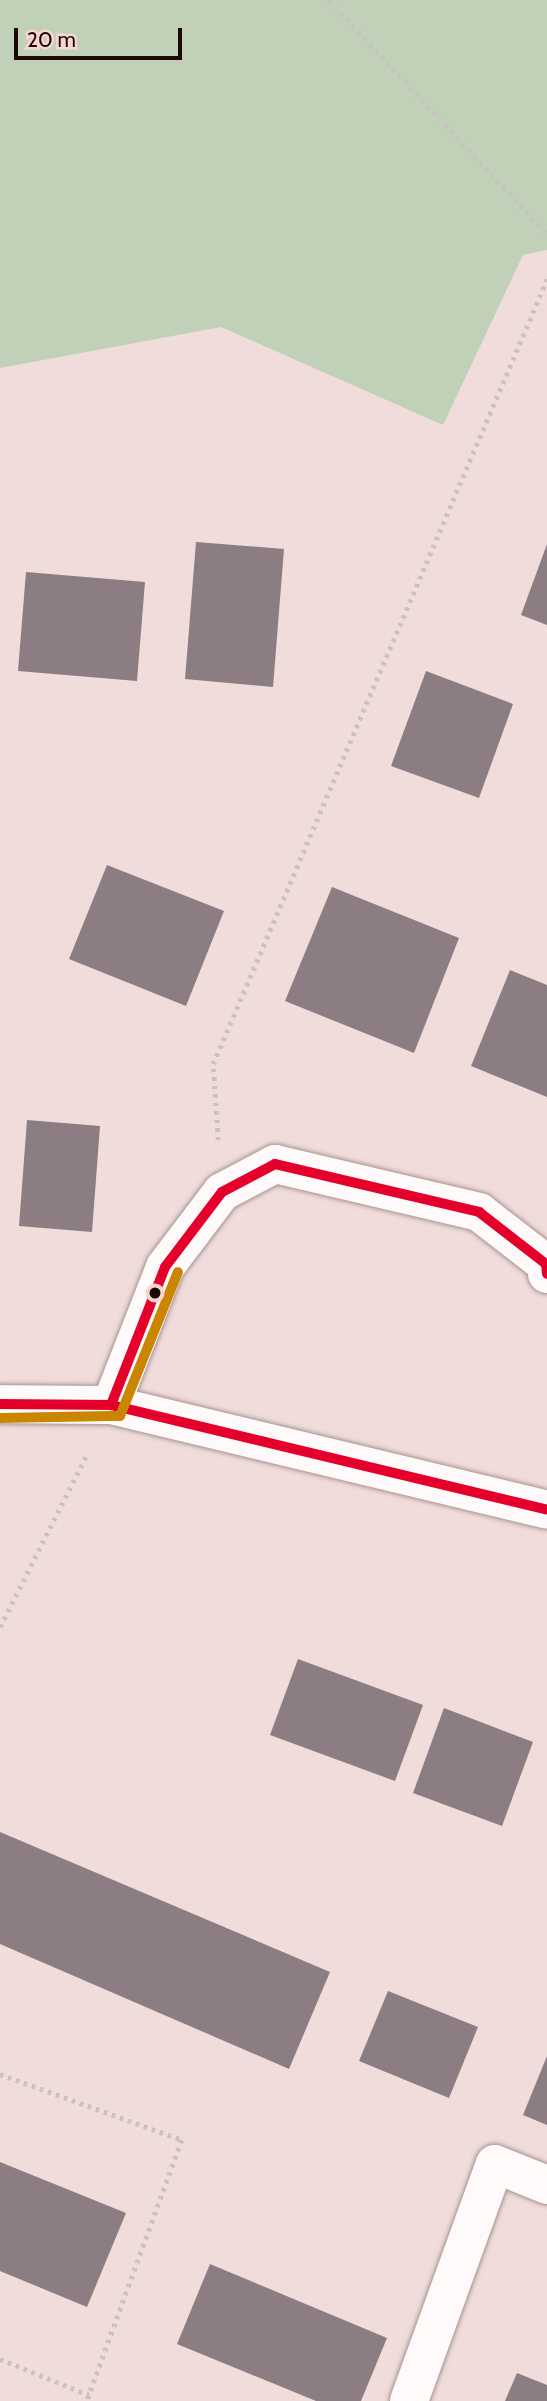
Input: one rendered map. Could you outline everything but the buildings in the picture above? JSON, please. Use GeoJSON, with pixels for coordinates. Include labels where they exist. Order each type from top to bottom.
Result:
{"type":"FeatureCollection","features":[{"type":"Feature","properties":{"kind":"street"},"geometry":{"type":"LineString","coordinates":[[111,1405],[165,1267],[222,1192],[275,1164],[479,1212],[546,1264],[547,1274]]}},
{"type":"Feature","properties":{"kind":"street"},"geometry":{"type":"LineString","coordinates":[[0,1405],[111,1405],[547,1510]]}},
{"type":"Feature","properties":{"kind":"street"},"geometry":{"type":"LineString","coordinates":[[409,2401],[495,2164],[547,2185]]}},
{"type":"Feature","properties":{"kind":"path"},"geometry":{"type":"LineString","coordinates":[[329,0],[547,234]]}},
{"type":"Feature","properties":{"kind":"path"},"geometry":{"type":"LineString","coordinates":[[222,1192],[213,1064],[547,279]]}},
{"type":"Feature","properties":{"kind":"path"},"geometry":{"type":"LineString","coordinates":[[0,1627],[111,1405]]}},
{"type":"Feature","properties":{"kind":"path"},"geometry":{"type":"LineString","coordinates":[[0,2074],[182,2140],[87,2401]]}},
{"type":"Feature","properties":{"kind":"path"},"geometry":{"type":"LineString","coordinates":[[0,2359],[89,2395]]}},
{"type":"Feature","properties":{"kind":"green space"},"geometry":{"type":"Polygon","coordinates":[[[0,0],[547,0],[547,250],[523,255],[443,425],[221,327],[0,368],[0,0]]]}},
{"type":"Feature","properties":{"kind":"transit line"},"geometry":{"type":"LineString","coordinates":[[111,1405],[165,1267],[222,1192],[275,1164],[479,1212],[546,1264],[547,1274]]}},
{"type":"Feature","properties":{"kind":"transit line"},"geometry":{"type":"LineString","coordinates":[[0,1418],[120,1416],[178,1272]]}},
{"type":"Feature","properties":{"kind":"transit line"},"geometry":{"type":"LineString","coordinates":[[0,1404],[111,1405],[547,1510]]}}]}
